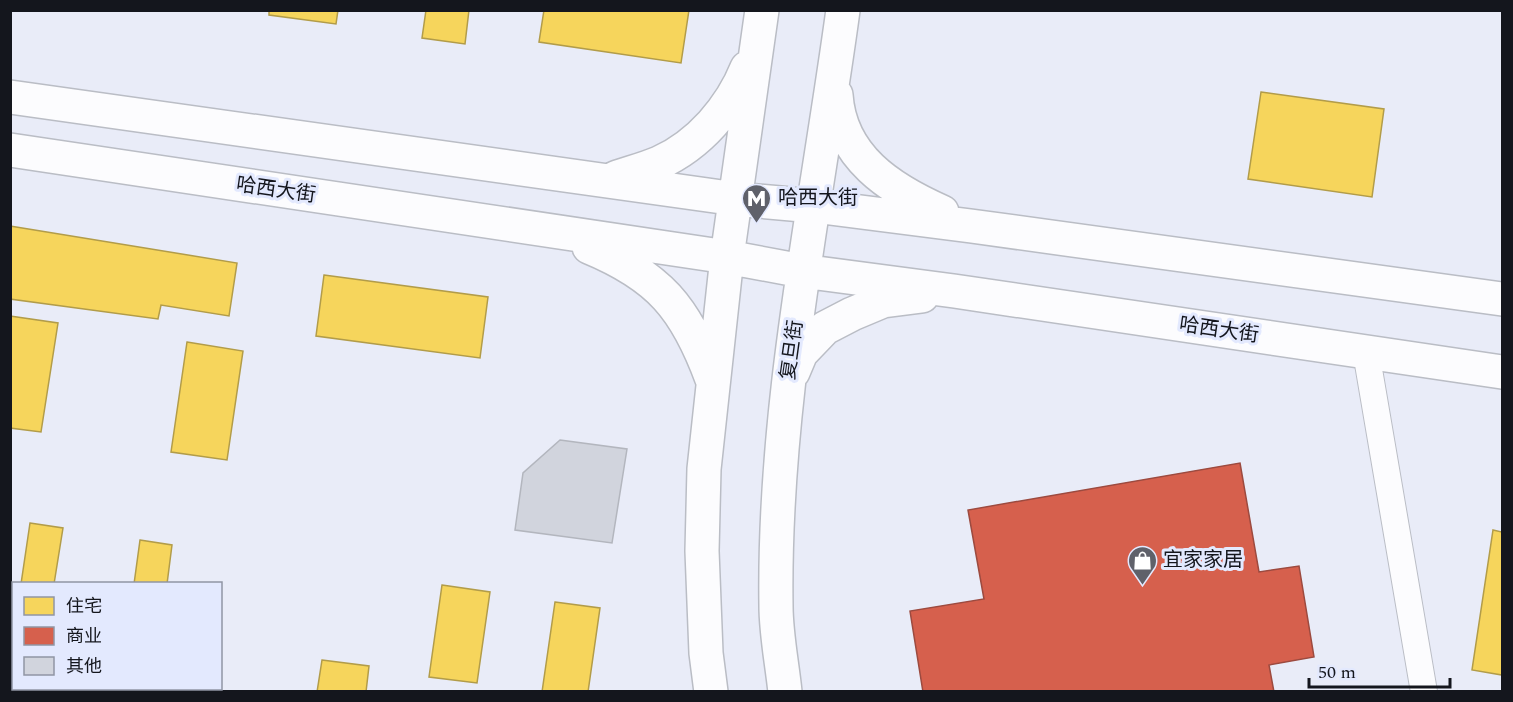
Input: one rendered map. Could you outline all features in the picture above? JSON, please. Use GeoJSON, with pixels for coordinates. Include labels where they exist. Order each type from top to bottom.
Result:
{"type":"FeatureCollection","features":[{"type":"Feature","properties":{"kind":"main road","name":"复旦街"},"geometry":{"type":"LineString","coordinates":[[785,692],[776,598],[776,535],[787,388],[802,271],[835,73],[843,10]]}},
{"type":"Feature","properties":{"kind":"main road"},"geometry":{"type":"LineString","coordinates":[[610,180],[660,163],[695,141],[719,116],[740,84],[760,26]]}},
{"type":"Feature","properties":{"kind":"main road"},"geometry":{"type":"LineString","coordinates":[[711,692],[706,652],[702,550],[704,469],[727,257],[760,26]]}},
{"type":"Feature","properties":{"kind":"main road"},"geometry":{"type":"LineString","coordinates":[[835,73],[841,126],[858,155],[873,171],[902,194],[971,225]]}},
{"type":"Feature","properties":{"kind":"main road"},"geometry":{"type":"LineString","coordinates":[[10,97],[736,199],[971,225],[1503,299]]}},
{"type":"Feature","properties":{"kind":"main road","name":"哈西大街"},"geometry":{"type":"LineString","coordinates":[[10,150],[727,257],[802,271],[954,291],[1503,372]]}},
{"type":"Feature","properties":{"kind":"main road"},"geometry":{"type":"LineString","coordinates":[[551,231],[634,268],[658,286],[685,319],[714,382]]}},
{"type":"Feature","properties":{"kind":"main road"},"geometry":{"type":"LineString","coordinates":[[787,388],[801,352],[825,328],[883,301],[954,291]]}},
{"type":"Feature","properties":{"kind":"street"},"geometry":{"type":"LineString","coordinates":[[1366,352],[1424,692]]}},
{"type":"Feature","properties":{"kind":"building: 住宅"},"geometry":{"type":"Polygon","coordinates":[[[269,10],[338,10],[336,24],[269,15],[269,10]]]}},
{"type":"Feature","properties":{"kind":"building: 住宅"},"geometry":{"type":"Polygon","coordinates":[[[426,10],[469,10],[465,44],[422,38],[426,10]]]}},
{"type":"Feature","properties":{"kind":"building: 住宅"},"geometry":{"type":"Polygon","coordinates":[[[544,10],[689,10],[681,63],[539,42],[544,10]]]}},
{"type":"Feature","properties":{"kind":"building: 住宅"},"geometry":{"type":"Polygon","coordinates":[[[1261,92],[1384,109],[1372,197],[1248,179],[1261,92]]]}},
{"type":"Feature","properties":{"kind":"building: 住宅"},"geometry":{"type":"Polygon","coordinates":[[[10,226],[237,263],[229,316],[161,305],[158,319],[10,299],[10,226]]]}},
{"type":"Feature","properties":{"kind":"building: 住宅"},"geometry":{"type":"Polygon","coordinates":[[[324,275],[488,297],[480,358],[316,336],[324,275]]]}},
{"type":"Feature","properties":{"kind":"building: 住宅"},"geometry":{"type":"Polygon","coordinates":[[[10,316],[58,323],[41,432],[10,428],[10,316]]]}},
{"type":"Feature","properties":{"kind":"building: 住宅"},"geometry":{"type":"Polygon","coordinates":[[[187,342],[243,351],[227,460],[171,452],[187,342]]]}},
{"type":"Feature","properties":{"kind":"building: 住宅"},"geometry":{"type":"Polygon","coordinates":[[[30,523],[63,528],[54,582],[21,582],[30,523]]]}},
{"type":"Feature","properties":{"kind":"building: 住宅"},"geometry":{"type":"Polygon","coordinates":[[[1493,530],[1502,532],[1502,675],[1472,670],[1493,530]]]}},
{"type":"Feature","properties":{"kind":"building: 住宅"},"geometry":{"type":"Polygon","coordinates":[[[140,540],[172,545],[167,582],[134,582],[140,540]]]}},
{"type":"Feature","properties":{"kind":"building: 住宅"},"geometry":{"type":"Polygon","coordinates":[[[442,585],[490,592],[477,683],[429,677],[442,585]]]}},
{"type":"Feature","properties":{"kind":"building: 住宅"},"geometry":{"type":"Polygon","coordinates":[[[555,602],[600,608],[588,692],[542,692],[555,602]]]}},
{"type":"Feature","properties":{"kind":"building: 住宅"},"geometry":{"type":"Polygon","coordinates":[[[322,660],[369,666],[366,692],[317,692],[322,660]]]}},
{"type":"Feature","properties":{"kind":"building: 商业","name":"宜家家居"},"geometry":{"type":"Polygon","coordinates":[[[1240,463],[1259,572],[1299,566],[1314,657],[1269,665],[1274,692],[923,692],[910,611],[984,599],[968,510],[1240,463]]]}},
{"type":"Feature","properties":{"kind":"building: 其他"},"geometry":{"type":"Polygon","coordinates":[[[560,440],[627,449],[612,543],[515,530],[523,473],[560,440]]]}},
{"type":"Feature","properties":{"kind":"place","name":"哈西大街"},"geometry":{"type":"Point","coordinates":[757,224]}},
{"type":"Feature","properties":{"kind":"place","name":"宜家家居"},"geometry":{"type":"Point","coordinates":[1142,586]}}]}
